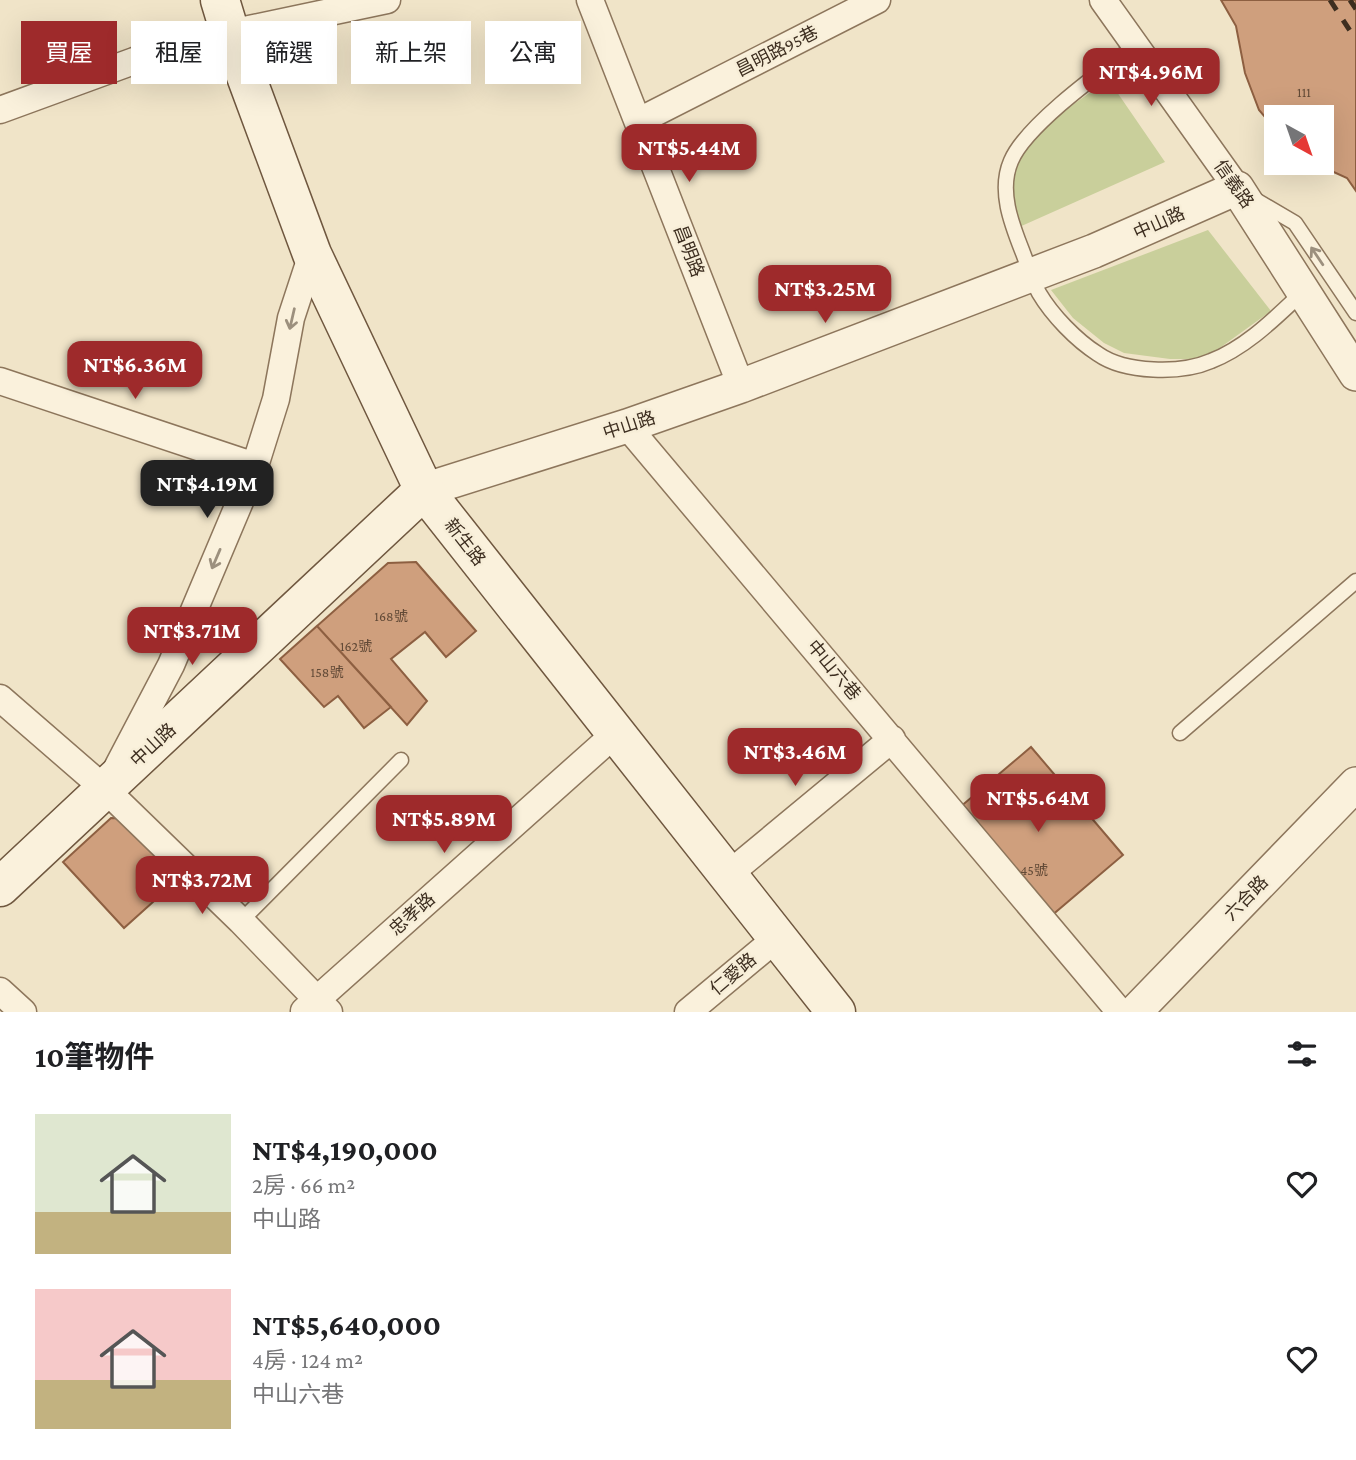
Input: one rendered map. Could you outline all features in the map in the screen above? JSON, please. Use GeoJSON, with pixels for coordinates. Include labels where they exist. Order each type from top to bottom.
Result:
{"type":"FeatureCollection","features":[{"type":"Feature","properties":{"kind":"main road","name":"新生路"},"geometry":{"type":"LineString","coordinates":[[225,17],[312,254],[424,490],[836,1012]]}},
{"type":"Feature","properties":{"kind":"main road","name":"中山路"},"geometry":{"type":"LineString","coordinates":[[0,887],[424,490]]}},
{"type":"Feature","properties":{"kind":"street"},"geometry":{"type":"LineString","coordinates":[[0,110],[134,61],[225,17],[387,0]]}},
{"type":"Feature","properties":{"kind":"street","name":"昌明路"},"geometry":{"type":"LineString","coordinates":[[590,0],[741,386]]}},
{"type":"Feature","properties":{"kind":"street","name":"昌明路95巷"},"geometry":{"type":"LineString","coordinates":[[639,121],[877,0]]}},
{"type":"Feature","properties":{"kind":"street","name":"信義路"},"geometry":{"type":"LineString","coordinates":[[1102,0],[1237,188],[1356,374]]}},
{"type":"Feature","properties":{"kind":"street","name":"中山路"},"geometry":{"type":"LineString","coordinates":[[424,490],[627,426],[741,386],[1094,251],[1237,188]]}},
{"type":"Feature","properties":{"kind":"street","name":"中山路"},"geometry":{"type":"LineString","coordinates":[[106,790],[171,665],[256,466],[276,399],[291,317],[312,254]]}},
{"type":"Feature","properties":{"kind":"street"},"geometry":{"type":"LineString","coordinates":[[0,381],[256,466]]}},
{"type":"Feature","properties":{"kind":"street","name":"中山六巷"},"geometry":{"type":"LineString","coordinates":[[627,426],[892,739],[1138,1010]]}},
{"type":"Feature","properties":{"kind":"street"},"geometry":{"type":"LineString","coordinates":[[0,698],[106,790],[241,921],[316,1008]]}},
{"type":"Feature","properties":{"kind":"street","name":"忠孝路"},"geometry":{"type":"LineString","coordinates":[[316,1008],[616,733]]}},
{"type":"Feature","properties":{"kind":"street"},"geometry":{"type":"LineString","coordinates":[[729,874],[892,739]]}},
{"type":"Feature","properties":{"kind":"street","name":"六合路"},"geometry":{"type":"LineString","coordinates":[[1138,1010],[1356,784]]}},
{"type":"Feature","properties":{"kind":"street","name":"仁愛路"},"geometry":{"type":"LineString","coordinates":[[688,1012],[778,937]]}},
{"type":"Feature","properties":{"kind":"street"},"geometry":{"type":"LineString","coordinates":[[0,990],[23,1012]]}},
{"type":"Feature","properties":{"kind":"lane"},"geometry":{"type":"LineString","coordinates":[[1135,46],[1052,113],[1022,142],[1011,161],[1006,185],[1011,221],[1040,293],[1054,312],[1099,355],[1120,364],[1153,370],[1183,369],[1209,362],[1230,352],[1276,317],[1304,291]]}},
{"type":"Feature","properties":{"kind":"lane"},"geometry":{"type":"LineString","coordinates":[[1237,188],[1295,223],[1356,313]]}},
{"type":"Feature","properties":{"kind":"lane"},"geometry":{"type":"LineString","coordinates":[[1180,733],[1356,581]]}},
{"type":"Feature","properties":{"kind":"lane"},"geometry":{"type":"LineString","coordinates":[[241,921],[401,760]]}},
{"type":"Feature","properties":{"kind":"green space"},"geometry":{"type":"Polygon","coordinates":[[[1108,79],[1165,162],[1017,228],[1011,196],[1013,176],[1020,158],[1031,142],[1060,114],[1108,79]]]}},
{"type":"Feature","properties":{"kind":"green space"},"geometry":{"type":"Polygon","coordinates":[[[1208,230],[1271,311],[1210,355],[1170,359],[1124,353],[1104,343],[1073,318],[1051,290],[1208,230]]]}},
{"type":"Feature","properties":{"kind":"building"},"geometry":{"type":"Polygon","coordinates":[[[1221,0],[1356,0],[1356,191],[1347,178],[1334,172],[1334,105],[1264,105],[1264,116],[1259,110],[1245,73],[1236,26],[1221,0]]]}},
{"type":"Feature","properties":{"kind":"building"},"geometry":{"type":"Polygon","coordinates":[[[416,562],[476,631],[446,657],[425,632],[391,659],[427,701],[407,725],[317,626],[388,563],[416,562]]]}},
{"type":"Feature","properties":{"kind":"building"},"geometry":{"type":"Polygon","coordinates":[[[317,626],[391,707],[364,728],[338,696],[324,707],[280,659],[317,626]]]}},
{"type":"Feature","properties":{"kind":"building"},"geometry":{"type":"Polygon","coordinates":[[[1031,747],[1123,855],[1044,922],[953,813],[1031,747]]]}},
{"type":"Feature","properties":{"kind":"building"},"geometry":{"type":"Polygon","coordinates":[[[111,818],[131,819],[183,875],[124,928],[63,862],[111,818]]]}},
{"type":"Feature","properties":{"kind":"railway"},"geometry":{"type":"LineString","coordinates":[[1330,0],[1356,40]]}},
{"type":"Feature","properties":{"kind":"railway"},"geometry":{"type":"LineString","coordinates":[[1350,0],[1356,9]]}}]}
